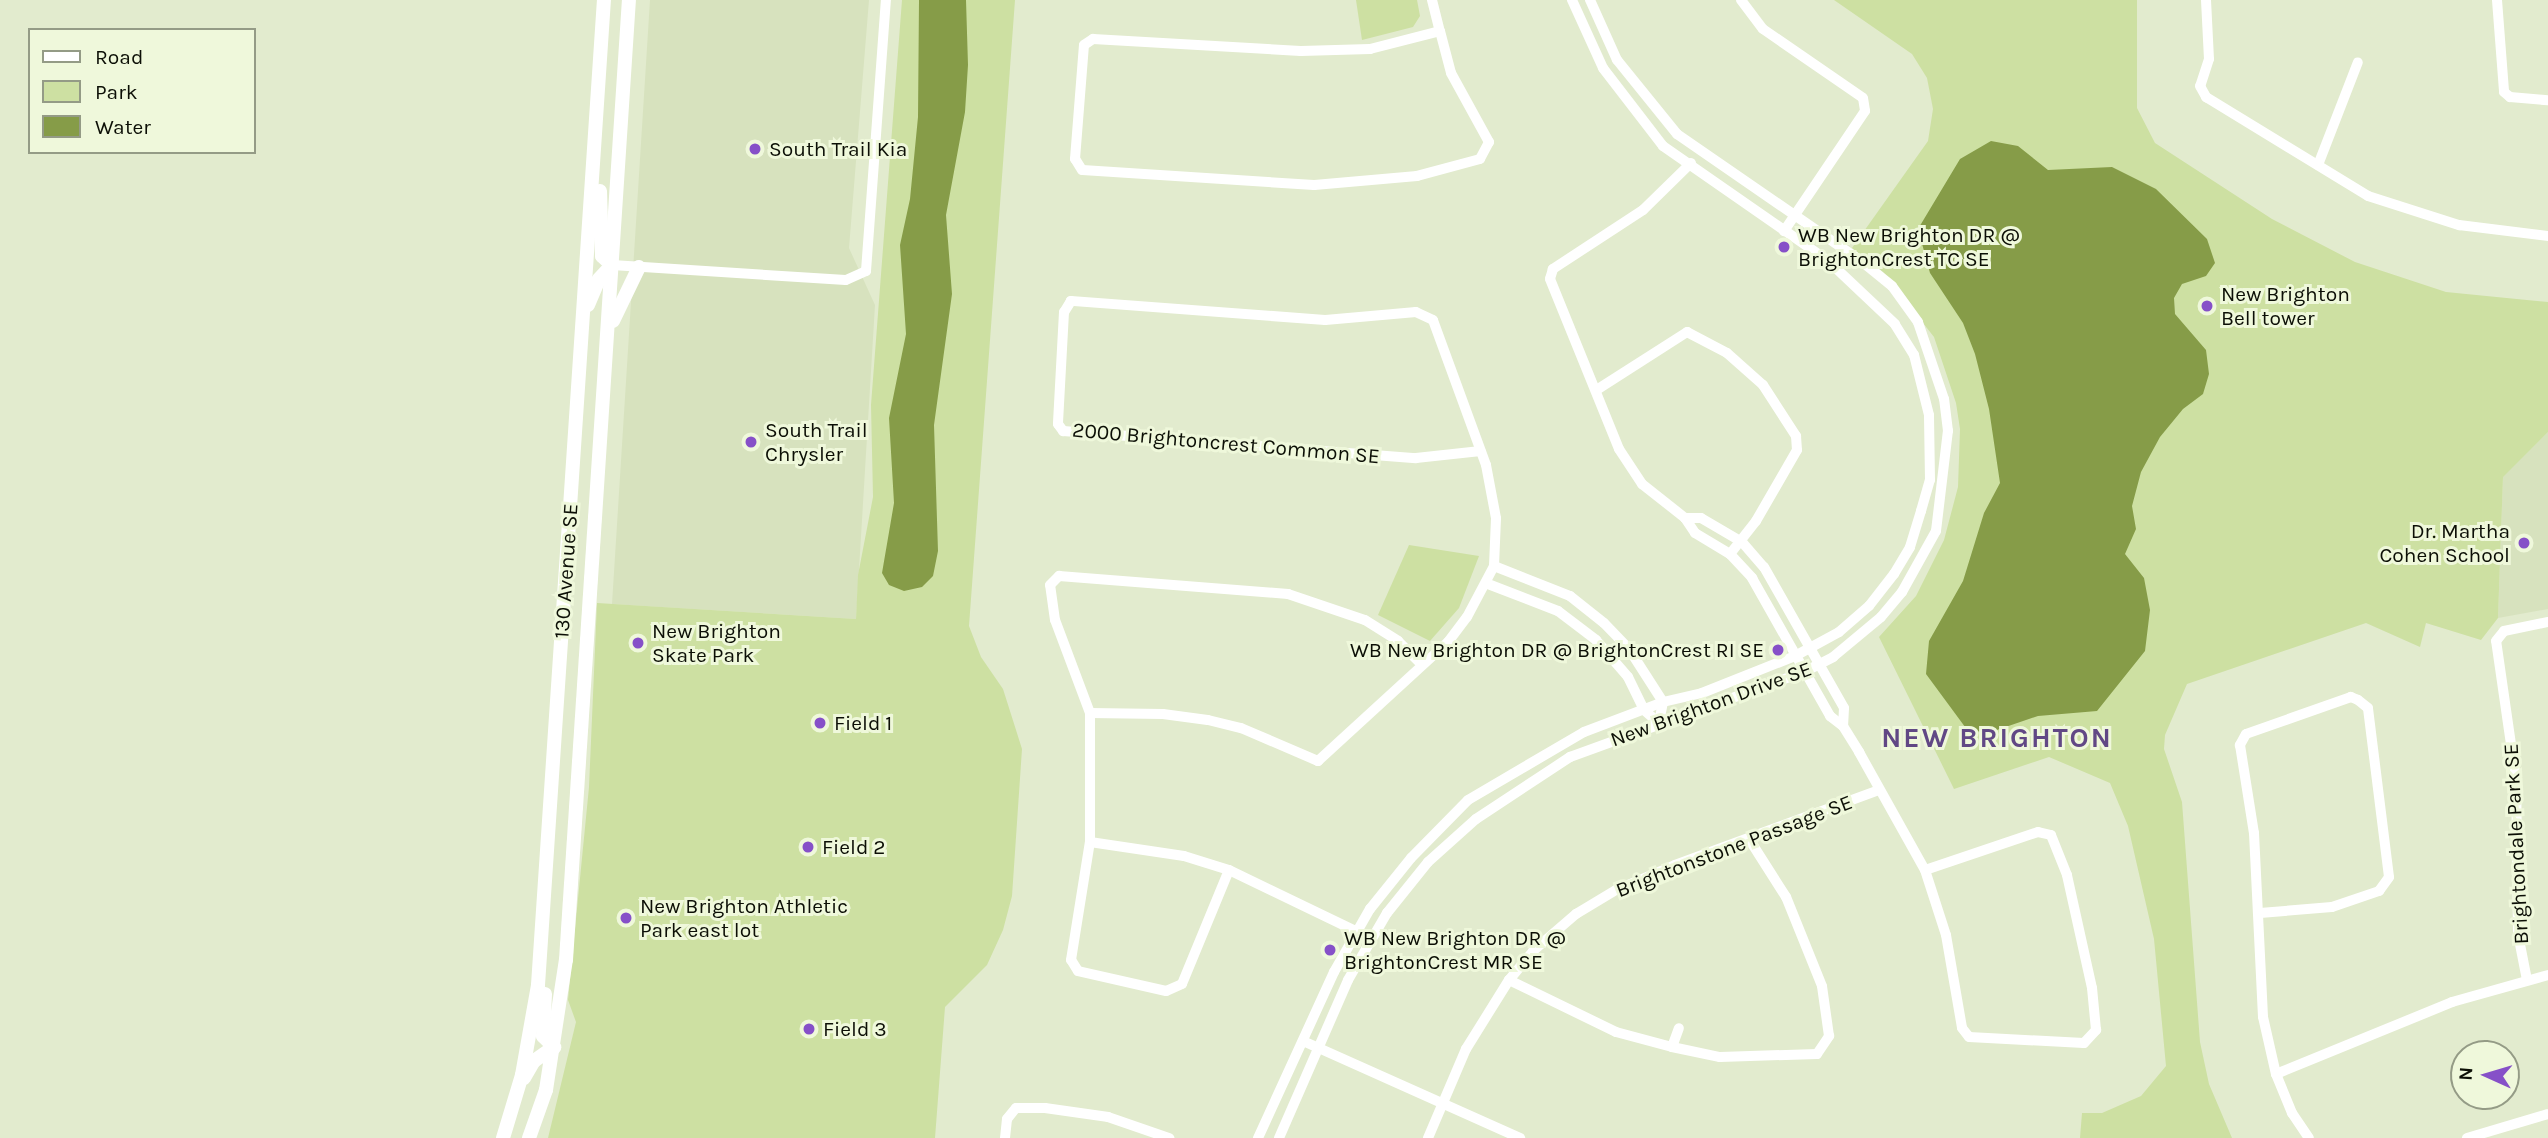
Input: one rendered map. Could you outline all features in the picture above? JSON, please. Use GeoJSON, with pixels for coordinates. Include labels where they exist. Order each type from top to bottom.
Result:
{"type":"FeatureCollection","features":[{"type":"Feature","properties":{"kind":"main road","name":"130 Avenue SE"},"geometry":{"type":"LineString","coordinates":[[503,1138],[519,1086],[538,985],[604,0]]}},
{"type":"Feature","properties":{"kind":"main road","name":"130 Avenue SE"},"geometry":{"type":"LineString","coordinates":[[529,1138],[554,1047],[568,932],[629,0]]}},
{"type":"Feature","properties":{"kind":"main road"},"geometry":{"type":"LineString","coordinates":[[583,318],[599,279],[612,265],[602,256],[599,238],[603,115],[600,58]]}},
{"type":"Feature","properties":{"kind":"main road"},"geometry":{"type":"LineString","coordinates":[[606,342],[627,285],[639,267]]}},
{"type":"Feature","properties":{"kind":"main road"},"geometry":{"type":"LineString","coordinates":[[519,1086],[534,1061],[554,1047],[543,1036],[542,1023],[552,918],[547,858]]}},
{"type":"Feature","properties":{"kind":"street"},"geometry":{"type":"LineString","coordinates":[[612,265],[846,280],[866,271],[886,0]]}},
{"type":"Feature","properties":{"kind":"street"},"geometry":{"type":"LineString","coordinates":[[1432,0],[1451,73],[1489,142],[1480,159],[1417,176],[1314,185],[1082,170],[1075,159],[1084,45],[1093,39],[1342,50],[1370,49],[1440,31]]}},
{"type":"Feature","properties":{"kind":"street","name":"New Brighton Drive SE"},"geometry":{"type":"LineString","coordinates":[[1258,1138],[1357,931],[1411,858],[1468,800],[1584,732],[1663,702],[1702,693],[1811,648],[1869,606],[1910,547],[1930,480],[1931,439],[1914,355],[1895,324],[1869,295],[1784,230],[1689,166],[1664,145],[1620,94],[1587,38],[1572,0]]}},
{"type":"Feature","properties":{"kind":"street","name":"New Brighton Drive SE"},"geometry":{"type":"LineString","coordinates":[[1279,1138],[1370,939],[1428,862],[1476,819],[1570,757],[1820,664],[1881,617],[1919,565],[1936,531],[1943,495],[1948,431],[1944,399],[1918,322],[1892,286],[1794,215],[1700,153],[1635,87],[1590,0]]}},
{"type":"Feature","properties":{"kind":"street"},"geometry":{"type":"LineString","coordinates":[[1741,0],[1773,37],[1863,98],[1865,111],[1784,230]]}},
{"type":"Feature","properties":{"kind":"street"},"geometry":{"type":"LineString","coordinates":[[2206,0],[2208,59],[2200,86],[2206,97],[2368,196],[2406,211],[2459,225],[2548,236]]}},
{"type":"Feature","properties":{"kind":"street"},"geometry":{"type":"LineString","coordinates":[[2497,0],[2504,92],[2510,97],[2548,100]]}},
{"type":"Feature","properties":{"kind":"street"},"geometry":{"type":"LineString","coordinates":[[2318,165],[2358,62]]}},
{"type":"Feature","properties":{"kind":"street"},"geometry":{"type":"LineString","coordinates":[[1700,153],[1643,210],[1553,269],[1550,279],[1598,389],[1619,449],[1642,484],[1685,518],[1695,533],[1730,554],[1769,604],[1830,716],[1843,726],[1925,870],[1946,935],[1962,1028],[1969,1037],[2084,1043],[2096,1030],[2092,988],[2067,875],[2051,835],[2038,832],[1925,870]]}},
{"type":"Feature","properties":{"kind":"street","name":"2000 Brightoncrest Common SE"},"geometry":{"type":"LineString","coordinates":[[1090,713],[1163,714],[1208,720],[1241,728],[1318,761],[1420,664],[1448,642],[1488,584],[1494,566],[1496,518],[1481,452],[1433,320],[1416,312],[1325,320],[1071,301],[1064,312],[1058,424],[1063,431],[1416,458],[1481,452]]}},
{"type":"Feature","properties":{"kind":"street"},"geometry":{"type":"LineString","coordinates":[[1598,389],[1687,332],[1727,353],[1763,385],[1796,436],[1797,450],[1742,542],[1730,554]]}},
{"type":"Feature","properties":{"kind":"street"},"geometry":{"type":"LineString","coordinates":[[1685,518],[1701,517],[1742,542],[1783,593],[1843,708],[1843,726]]}},
{"type":"Feature","properties":{"kind":"street"},"geometry":{"type":"LineString","coordinates":[[1494,566],[1570,596],[1604,623],[1629,649],[1663,702],[1659,723]]}},
{"type":"Feature","properties":{"kind":"street"},"geometry":{"type":"LineString","coordinates":[[1229,870],[1182,984],[1166,991],[1078,971],[1070,960],[1090,842],[1090,713],[1055,620],[1050,585],[1059,576],[1288,594],[1365,620],[1398,641],[1420,664]]}},
{"type":"Feature","properties":{"kind":"street"},"geometry":{"type":"LineString","coordinates":[[1488,584],[1558,611],[1596,640],[1628,677],[1644,709],[1659,723]]}},
{"type":"Feature","properties":{"kind":"street","name":"Brightondale Park SE"},"geometry":{"type":"LineString","coordinates":[[2526,980],[2518,934],[2516,779],[2496,641],[2504,631],[2548,622]]}},
{"type":"Feature","properties":{"kind":"street"},"geometry":{"type":"LineString","coordinates":[[2260,913],[2332,907],[2379,891],[2389,877],[2368,708],[2358,700],[2351,698],[2246,734],[2240,745],[2260,913],[2263,1017],[2276,1074],[2292,1113],[2309,1138]]}},
{"type":"Feature","properties":{"kind":"street","name":"Brightonstone Passage SE"},"geometry":{"type":"LineString","coordinates":[[1428,1138],[1466,1049],[1509,980],[1533,951],[1576,914],[1616,890],[1879,790]]}},
{"type":"Feature","properties":{"kind":"street"},"geometry":{"type":"LineString","coordinates":[[1509,980],[1616,1032],[1672,1047],[1720,1057],[1778,1058],[1817,1054],[1829,1036],[1822,986],[1786,897],[1749,839]]}},
{"type":"Feature","properties":{"kind":"street"},"geometry":{"type":"LineString","coordinates":[[1090,842],[1184,856],[1229,870],[1370,939]]}},
{"type":"Feature","properties":{"kind":"street"},"geometry":{"type":"LineString","coordinates":[[2276,1074],[2452,1002],[2548,975]]}},
{"type":"Feature","properties":{"kind":"street"},"geometry":{"type":"LineString","coordinates":[[1672,1047],[1679,1028]]}},
{"type":"Feature","properties":{"kind":"street"},"geometry":{"type":"LineString","coordinates":[[1303,1041],[1520,1138]]}},
{"type":"Feature","properties":{"kind":"street"},"geometry":{"type":"LineString","coordinates":[[1005,1138],[1007,1119],[1016,1108],[1045,1108],[1108,1117],[1169,1138]]}},
{"type":"Feature","properties":{"kind":"street"},"geometry":{"type":"LineString","coordinates":[[2467,1138],[2548,1114]]}},
{"type":"Feature","properties":{"kind":"shaded area"},"geometry":{"type":"Polygon","coordinates":[[[650,0],[869,0],[849,248],[875,305],[856,619],[612,604],[650,0]]]}},
{"type":"Feature","properties":{"kind":"shaded area","name":"Dr. Martha Cohen School"},"geometry":{"type":"Polygon","coordinates":[[[2548,432],[2548,609],[2498,618],[2503,476],[2548,432]]]}},
{"type":"Feature","properties":{"kind":"green space"},"geometry":{"type":"Polygon","coordinates":[[[902,0],[1015,0],[969,626],[981,657],[1003,689],[1022,749],[1012,896],[1003,930],[987,965],[945,1007],[935,1138],[548,1138],[576,1022],[568,1000],[589,787],[597,603],[856,619],[858,575],[873,497],[871,405],[902,0]]]}},
{"type":"Feature","properties":{"kind":"green space"},"geometry":{"type":"Polygon","coordinates":[[[1356,0],[1417,0],[1420,16],[1413,27],[1362,40],[1356,0]]]}},
{"type":"Feature","properties":{"kind":"green space"},"geometry":{"type":"Polygon","coordinates":[[[1834,0],[2137,0],[2137,108],[2155,143],[2272,219],[2355,262],[2446,292],[2548,302],[2548,432],[2503,477],[2498,618],[2481,640],[2426,623],[2420,647],[2366,623],[2187,684],[2165,735],[2164,749],[2182,802],[2200,1042],[2209,1084],[2232,1138],[2080,1138],[2082,1113],[2102,1113],[2141,1096],[2166,1066],[2154,939],[2128,826],[2110,783],[2049,757],[1954,789],[1879,637],[1916,596],[1944,540],[1958,487],[1960,429],[1956,403],[1934,337],[1883,272],[1852,248],[1928,141],[1933,109],[1927,78],[1912,54],[1834,0]]]}},
{"type":"Feature","properties":{"kind":"green space"},"geometry":{"type":"Polygon","coordinates":[[[1409,545],[1479,556],[1459,608],[1430,641],[1378,615],[1409,545]]]}},
{"type":"Feature","properties":{"kind":"water"},"geometry":{"type":"Polygon","coordinates":[[[919,0],[966,0],[968,65],[965,112],[946,215],[952,294],[934,425],[938,551],[933,576],[922,587],[904,591],[889,585],[882,573],[894,503],[889,418],[906,334],[900,245],[910,199],[918,117],[919,0]]]}},
{"type":"Feature","properties":{"kind":"water"},"geometry":{"type":"Polygon","coordinates":[[[1991,141],[2018,146],[2048,170],[2112,167],[2156,189],[2207,239],[2215,263],[2206,276],[2182,284],[2174,298],[2175,314],[2206,350],[2209,374],[2203,394],[2183,409],[2160,437],[2141,472],[2132,506],[2136,529],[2125,554],[2144,578],[2150,610],[2145,651],[2097,711],[2038,716],[1991,732],[1968,731],[1926,674],[1929,641],[1963,581],[1984,513],[2000,483],[1989,409],[1975,354],[1963,323],[1930,273],[1918,229],[1960,159],[1991,141]]]}},
{"type":"Feature","properties":{"kind":"place","name":"South Trail Kia"},"geometry":{"type":"Point","coordinates":[755,149]}},
{"type":"Feature","properties":{"kind":"place","name":"WB New Brighton DR @ BrightonCrest TC SE"},"geometry":{"type":"Point","coordinates":[1784,247]}},
{"type":"Feature","properties":{"kind":"place","name":"New Brighton Bell tower"},"geometry":{"type":"Point","coordinates":[2207,306]}},
{"type":"Feature","properties":{"kind":"place","name":"South Trail Chrysler"},"geometry":{"type":"Point","coordinates":[751,442]}},
{"type":"Feature","properties":{"kind":"place","name":"Dr. Martha Cohen School"},"geometry":{"type":"Point","coordinates":[2524,543]}},
{"type":"Feature","properties":{"kind":"place","name":"New Brighton Skate Park"},"geometry":{"type":"Point","coordinates":[638,643]}},
{"type":"Feature","properties":{"kind":"place","name":"WB New Brighton DR @ BrightonCrest RI SE"},"geometry":{"type":"Point","coordinates":[1778,650]}},
{"type":"Feature","properties":{"kind":"place","name":"Field 1"},"geometry":{"type":"Point","coordinates":[820,723]}},
{"type":"Feature","properties":{"kind":"place","name":"Field 2"},"geometry":{"type":"Point","coordinates":[808,847]}},
{"type":"Feature","properties":{"kind":"place","name":"New Brighton Athletic Park east lot"},"geometry":{"type":"Point","coordinates":[626,918]}},
{"type":"Feature","properties":{"kind":"place","name":"WB New Brighton DR @ BrightonCrest MR SE"},"geometry":{"type":"Point","coordinates":[1330,950]}},
{"type":"Feature","properties":{"kind":"place","name":"Field 3"},"geometry":{"type":"Point","coordinates":[809,1029]}},
{"type":"Feature","properties":{"kind":"district","name":"NEW BRIGHTON"},"geometry":{"type":"Point","coordinates":[1997,738]}}]}
